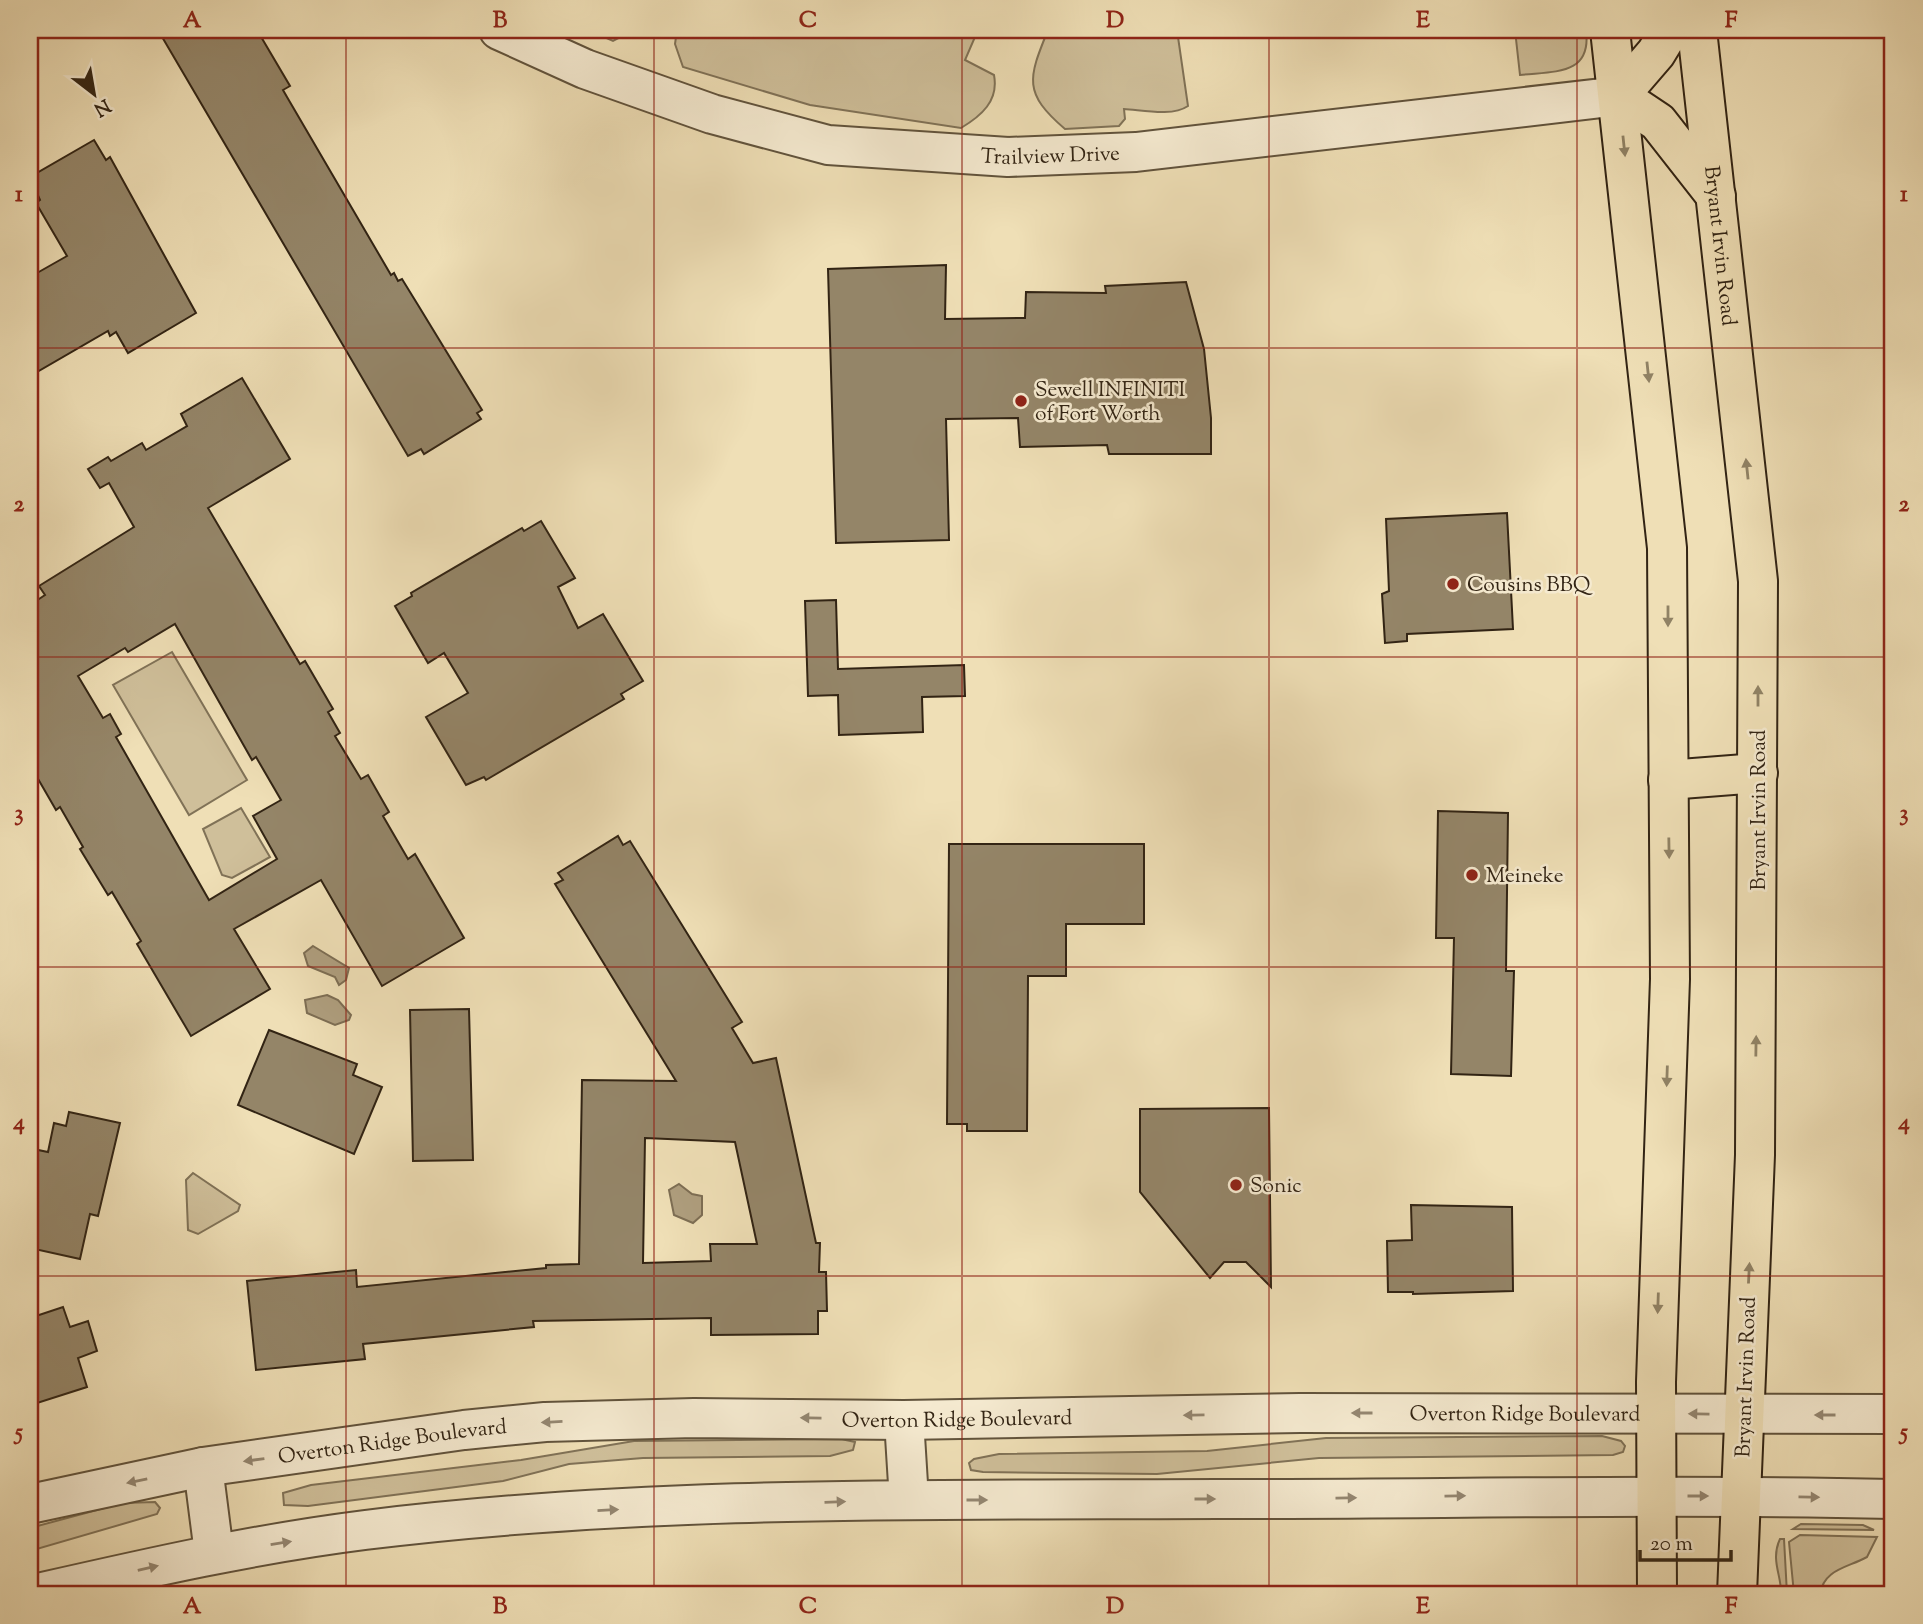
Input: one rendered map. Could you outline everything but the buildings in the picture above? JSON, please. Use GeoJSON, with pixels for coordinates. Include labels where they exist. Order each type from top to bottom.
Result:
{"type":"FeatureCollection","features":[{"type":"Feature","properties":{"kind":"main road"},"geometry":{"type":"LineString","coordinates":[[1610,30],[1667,548],[1670,979],[1655,1413],[1657,1594]]}},
{"type":"Feature","properties":{"kind":"main road"},"geometry":{"type":"LineString","coordinates":[[1619,96],[1656,53],[1670,30]]}},
{"type":"Feature","properties":{"kind":"main road","name":"Bryant Irvin Road"},"geometry":{"type":"LineString","coordinates":[[1697,30],[1718,198],[1758,581],[1755,1155],[1737,1594]]}},
{"type":"Feature","properties":{"kind":"main road"},"geometry":{"type":"LineString","coordinates":[[1619,96],[1658,122],[1718,198]]}},
{"type":"Feature","properties":{"kind":"main road"},"geometry":{"type":"LineString","coordinates":[[1668,780],[1758,773]]}},
{"type":"Feature","properties":{"kind":"street","name":"Trailview Drive"},"geometry":{"type":"LineString","coordinates":[[499,30],[585,69],[712,114],[828,145],[1008,157],[1136,152],[1619,96]]}},
{"type":"Feature","properties":{"kind":"street","name":"Overton Ridge Boulevard"},"geometry":{"type":"LineString","coordinates":[[30,1504],[203,1467],[464,1430],[545,1422],[708,1418],[904,1420],[1300,1413],[1893,1414]]}},
{"type":"Feature","properties":{"kind":"street"},"geometry":{"type":"LineString","coordinates":[[904,1420],[909,1500]]}},
{"type":"Feature","properties":{"kind":"street"},"geometry":{"type":"LineString","coordinates":[[203,1467],[214,1553]]}},
{"type":"Feature","properties":{"kind":"street"},"geometry":{"type":"LineString","coordinates":[[34,1594],[214,1553],[363,1530],[539,1513],[909,1500],[1656,1496],[1893,1499]]}},
{"type":"Feature","properties":{"kind":"shaded area"},"geometry":{"type":"Polygon","coordinates":[[[588,30],[634,30],[613,41],[588,30]]]}},
{"type":"Feature","properties":{"kind":"shaded area"},"geometry":{"type":"Polygon","coordinates":[[[677,30],[978,30],[965,60],[994,75],[994,93],[982,113],[961,128],[810,105],[683,67],[675,44],[677,30]]]}},
{"type":"Feature","properties":{"kind":"shaded area"},"geometry":{"type":"Polygon","coordinates":[[[1048,30],[1177,30],[1188,106],[1165,112],[1124,109],[1125,119],[1119,126],[1065,129],[1042,105],[1033,84],[1036,61],[1048,30]]]}},
{"type":"Feature","properties":{"kind":"shaded area"},"geometry":{"type":"Polygon","coordinates":[[[1515,30],[1586,30],[1583,56],[1568,68],[1520,75],[1515,30]]]}},
{"type":"Feature","properties":{"kind":"shaded area"},"geometry":{"type":"Polygon","coordinates":[[[172,652],[247,780],[189,815],[113,685],[172,652]]]}},
{"type":"Feature","properties":{"kind":"shaded area"},"geometry":{"type":"Polygon","coordinates":[[[241,808],[270,857],[232,878],[222,875],[203,829],[241,808]]]}},
{"type":"Feature","properties":{"kind":"shaded area"},"geometry":{"type":"Polygon","coordinates":[[[313,946],[349,968],[346,980],[339,985],[335,977],[308,966],[304,953],[313,946]]]}},
{"type":"Feature","properties":{"kind":"shaded area"},"geometry":{"type":"Polygon","coordinates":[[[327,995],[338,1000],[351,1015],[349,1020],[335,1025],[307,1013],[305,1000],[327,995]]]}},
{"type":"Feature","properties":{"kind":"shaded area"},"geometry":{"type":"Polygon","coordinates":[[[193,1173],[240,1205],[238,1211],[198,1234],[188,1230],[186,1180],[193,1173]]]}},
{"type":"Feature","properties":{"kind":"shaded area"},"geometry":{"type":"Polygon","coordinates":[[[679,1184],[692,1194],[702,1196],[702,1215],[693,1223],[674,1215],[669,1190],[679,1184]]]}},
{"type":"Feature","properties":{"kind":"shaded area"},"geometry":{"type":"Polygon","coordinates":[[[1602,1436],[1621,1441],[1625,1446],[1623,1452],[1613,1455],[1319,1458],[1157,1474],[983,1472],[971,1470],[969,1463],[974,1459],[999,1454],[1207,1451],[1326,1438],[1602,1436]]]}},
{"type":"Feature","properties":{"kind":"shaded area"},"geometry":{"type":"Polygon","coordinates":[[[841,1439],[855,1442],[853,1450],[830,1456],[643,1458],[569,1464],[503,1481],[308,1506],[284,1505],[283,1493],[311,1485],[521,1460],[634,1441],[841,1439]]]}},
{"type":"Feature","properties":{"kind":"shaded area"},"geometry":{"type":"Polygon","coordinates":[[[155,1502],[160,1508],[157,1514],[30,1551],[30,1528],[123,1503],[155,1502]]]}},
{"type":"Feature","properties":{"kind":"shaded area"},"geometry":{"type":"Polygon","coordinates":[[[1801,1524],[1863,1525],[1874,1530],[1793,1529],[1801,1524]]]}},
{"type":"Feature","properties":{"kind":"shaded area"},"geometry":{"type":"Polygon","coordinates":[[[1800,1535],[1877,1537],[1867,1557],[1831,1574],[1822,1586],[1820,1594],[1794,1594],[1789,1542],[1800,1535]]]}},
{"type":"Feature","properties":{"kind":"shaded area"},"geometry":{"type":"Polygon","coordinates":[[[1780,1539],[1784,1539],[1787,1594],[1781,1594],[1776,1561],[1780,1539]]]}},
{"type":"Feature","properties":{"kind":"place","name":"Sewell INFINITI of Fort Worth"},"geometry":{"type":"Point","coordinates":[1021,401]}},
{"type":"Feature","properties":{"kind":"place","name":"Cousins BBQ"},"geometry":{"type":"Point","coordinates":[1453,584]}},
{"type":"Feature","properties":{"kind":"place","name":"Meineke"},"geometry":{"type":"Point","coordinates":[1472,875]}},
{"type":"Feature","properties":{"kind":"place","name":"Sonic"},"geometry":{"type":"Point","coordinates":[1236,1185]}}]}
